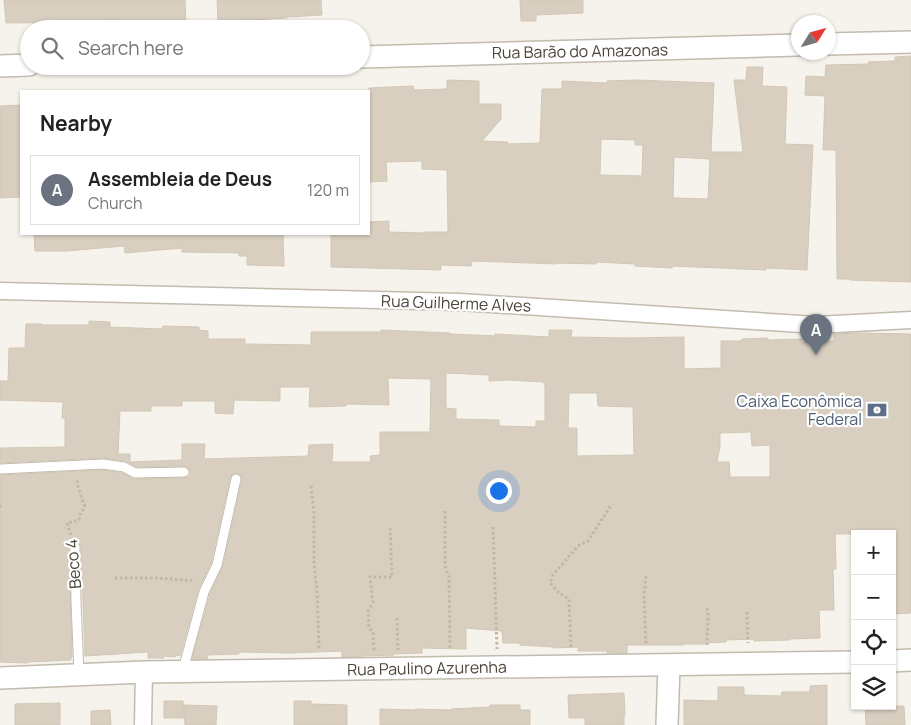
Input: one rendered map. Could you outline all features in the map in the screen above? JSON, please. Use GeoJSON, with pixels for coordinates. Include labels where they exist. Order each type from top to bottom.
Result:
{"type":"FeatureCollection","features":[{"type":"Feature","properties":{"kind":"street"},"geometry":{"type":"LineString","coordinates":[[836,44],[911,42]]}},
{"type":"Feature","properties":{"kind":"street","name":"Rua Barão do Amazonas"},"geometry":{"type":"LineString","coordinates":[[370,56],[791,45]]}},
{"type":"Feature","properties":{"kind":"street"},"geometry":{"type":"LineString","coordinates":[[0,66],[20,65]]}},
{"type":"Feature","properties":{"kind":"street","name":"Rua Guilherme Alves"},"geometry":{"type":"LineString","coordinates":[[0,291],[460,302],[816,325],[911,320]]}},
{"type":"Feature","properties":{"kind":"street"},"geometry":{"type":"LineString","coordinates":[[896,661],[911,660]]}},
{"type":"Feature","properties":{"kind":"street","name":"Rua Paulino Azurenha"},"geometry":{"type":"LineString","coordinates":[[0,678],[144,672],[851,662]]}},
{"type":"Feature","properties":{"kind":"street"},"geometry":{"type":"LineString","coordinates":[[667,725],[669,665]]}},
{"type":"Feature","properties":{"kind":"street"},"geometry":{"type":"LineString","coordinates":[[144,672],[144,725]]}},
{"type":"Feature","properties":{"kind":"lane"},"geometry":{"type":"LineString","coordinates":[[0,469],[103,464],[124,466],[135,473],[184,472]]}},
{"type":"Feature","properties":{"kind":"lane"},"geometry":{"type":"LineString","coordinates":[[182,672],[204,592],[217,564],[236,479]]}},
{"type":"Feature","properties":{"kind":"lane","name":"Beco 4"},"geometry":{"type":"LineString","coordinates":[[75,547],[79,675]]}},
{"type":"Feature","properties":{"kind":"path","name":"Beco 4"},"geometry":{"type":"LineString","coordinates":[[75,466],[78,487],[85,506],[79,520],[67,523],[75,547]]}},
{"type":"Feature","properties":{"kind":"path"},"geometry":{"type":"LineString","coordinates":[[311,486],[314,513],[314,563],[321,670]]}},
{"type":"Feature","properties":{"kind":"path"},"geometry":{"type":"LineString","coordinates":[[571,666],[568,599],[550,583],[553,576],[578,546],[588,541],[612,504]]}},
{"type":"Feature","properties":{"kind":"path"},"geometry":{"type":"LineString","coordinates":[[445,511],[445,566],[449,578],[450,609],[450,668]]}},
{"type":"Feature","properties":{"kind":"path"},"geometry":{"type":"LineString","coordinates":[[375,669],[368,611],[373,602],[370,577],[392,577],[390,527]]}},
{"type":"Feature","properties":{"kind":"path"},"geometry":{"type":"LineString","coordinates":[[493,527],[497,668]]}},
{"type":"Feature","properties":{"kind":"path"},"geometry":{"type":"LineString","coordinates":[[646,576],[644,595],[647,665]]}},
{"type":"Feature","properties":{"kind":"path"},"geometry":{"type":"LineString","coordinates":[[115,578],[158,578],[208,582]]}},
{"type":"Feature","properties":{"kind":"path"},"geometry":{"type":"LineString","coordinates":[[707,608],[707,664]]}},
{"type":"Feature","properties":{"kind":"path"},"geometry":{"type":"LineString","coordinates":[[748,612],[748,664]]}},
{"type":"Feature","properties":{"kind":"path"},"geometry":{"type":"LineString","coordinates":[[397,618],[398,669]]}},
{"type":"Feature","properties":{"kind":"building"},"geometry":{"type":"Polygon","coordinates":[[[4,0],[185,0],[186,20],[20,20],[20,23],[6,23],[4,0]]]}},
{"type":"Feature","properties":{"kind":"building"},"geometry":{"type":"Polygon","coordinates":[[[217,0],[321,0],[322,15],[252,20],[218,20],[217,0]]]}},
{"type":"Feature","properties":{"kind":"building"},"geometry":{"type":"Polygon","coordinates":[[[520,0],[583,0],[583,13],[536,15],[536,21],[521,21],[520,0]]]}},
{"type":"Feature","properties":{"kind":"building"},"geometry":{"type":"Polygon","coordinates":[[[911,56],[911,282],[837,279],[836,150],[823,150],[825,96],[805,95],[806,76],[825,77],[826,65],[869,64],[868,62],[895,61],[895,57],[911,56]]]}},
{"type":"Feature","properties":{"kind":"building"},"geometry":{"type":"Polygon","coordinates":[[[747,67],[763,67],[762,86],[787,87],[785,144],[813,145],[807,270],[673,266],[672,268],[596,262],[596,264],[557,264],[472,261],[471,266],[441,265],[441,270],[331,267],[331,235],[370,235],[370,222],[389,221],[389,232],[448,232],[447,170],[422,169],[422,161],[386,162],[387,181],[370,182],[369,88],[413,86],[414,90],[447,89],[447,80],[479,81],[479,104],[501,104],[501,119],[482,141],[508,142],[508,144],[540,143],[542,89],[562,89],[562,81],[607,83],[607,81],[637,80],[714,83],[711,152],[743,152],[734,80],[746,80],[747,67]],[[601,139],[600,175],[642,176],[643,145],[635,145],[635,140],[601,139]],[[674,157],[673,198],[708,199],[710,159],[674,157]]]}},
{"type":"Feature","properties":{"kind":"building"},"geometry":{"type":"Polygon","coordinates":[[[20,105],[20,197],[0,198],[0,106],[20,105]]]}},
{"type":"Feature","properties":{"kind":"building"},"geometry":{"type":"Polygon","coordinates":[[[34,235],[283,235],[284,266],[247,265],[247,256],[239,256],[239,253],[182,252],[182,248],[125,253],[124,246],[67,251],[35,251],[34,235]]]}},
{"type":"Feature","properties":{"kind":"building"},"geometry":{"type":"Polygon","coordinates":[[[89,321],[110,322],[110,327],[162,329],[163,326],[199,327],[199,330],[208,331],[208,339],[245,339],[245,344],[311,345],[311,332],[381,332],[381,330],[549,337],[549,330],[572,330],[571,337],[684,337],[684,369],[721,368],[721,341],[768,338],[768,340],[802,339],[802,342],[834,341],[834,334],[911,334],[911,613],[896,614],[896,530],[851,530],[851,534],[835,534],[836,569],[833,569],[834,610],[819,610],[820,638],[754,641],[754,639],[726,640],[726,642],[683,645],[627,645],[627,653],[607,653],[607,651],[578,651],[578,647],[553,648],[520,645],[520,643],[503,643],[502,631],[466,628],[466,649],[422,648],[422,653],[342,657],[342,651],[239,652],[239,654],[208,655],[207,659],[192,659],[210,594],[223,566],[242,480],[241,475],[235,473],[230,478],[211,563],[198,590],[180,656],[148,658],[148,652],[85,656],[81,547],[78,542],[74,541],[69,547],[71,660],[28,663],[0,662],[0,475],[103,470],[122,473],[135,479],[184,478],[190,475],[190,469],[184,466],[137,467],[125,461],[104,458],[0,463],[0,448],[65,447],[65,418],[62,418],[63,402],[0,400],[0,381],[8,381],[9,348],[25,348],[26,324],[89,325],[89,321]],[[446,373],[446,408],[456,409],[456,419],[499,420],[499,426],[536,427],[536,421],[545,421],[544,382],[489,381],[489,375],[446,373]],[[388,378],[389,405],[346,404],[346,406],[309,407],[310,387],[280,387],[280,401],[234,400],[233,414],[215,413],[215,401],[182,401],[182,406],[151,406],[151,411],[120,411],[118,454],[130,454],[130,462],[182,460],[182,444],[205,444],[204,459],[308,456],[309,445],[333,444],[332,462],[371,462],[370,456],[380,455],[380,432],[430,432],[431,379],[388,378]],[[569,393],[568,428],[577,428],[577,456],[634,455],[633,407],[598,406],[597,393],[569,393]],[[751,432],[720,433],[717,462],[729,462],[730,477],[770,477],[770,445],[752,446],[751,432]]]}},
{"type":"Feature","properties":{"kind":"building"},"geometry":{"type":"Polygon","coordinates":[[[827,685],[827,725],[684,725],[684,700],[718,701],[718,687],[744,687],[744,695],[781,696],[782,692],[810,692],[810,686],[827,685]]]}},
{"type":"Feature","properties":{"kind":"building"},"geometry":{"type":"Polygon","coordinates":[[[624,693],[624,725],[585,725],[585,718],[569,718],[568,695],[624,693]]]}},
{"type":"Feature","properties":{"kind":"building"},"geometry":{"type":"Polygon","coordinates":[[[164,701],[183,701],[184,718],[164,718],[164,701]]]}},
{"type":"Feature","properties":{"kind":"building"},"geometry":{"type":"Polygon","coordinates":[[[294,701],[311,701],[311,704],[347,705],[347,725],[294,725],[294,701]]]}},
{"type":"Feature","properties":{"kind":"building"},"geometry":{"type":"Polygon","coordinates":[[[60,703],[60,725],[15,725],[15,704],[60,703]]]}},
{"type":"Feature","properties":{"kind":"building"},"geometry":{"type":"Polygon","coordinates":[[[184,705],[217,706],[216,725],[185,725],[184,705]]]}},
{"type":"Feature","properties":{"kind":"building"},"geometry":{"type":"Polygon","coordinates":[[[490,705],[520,705],[520,710],[530,710],[530,725],[380,725],[380,709],[451,710],[490,707],[490,705]]]}},
{"type":"Feature","properties":{"kind":"building"},"geometry":{"type":"Polygon","coordinates":[[[896,706],[904,706],[905,725],[866,725],[865,710],[896,710],[896,706]]]}},
{"type":"Feature","properties":{"kind":"building"},"geometry":{"type":"Polygon","coordinates":[[[110,710],[111,725],[91,725],[91,711],[110,710]]]}},
{"type":"Feature","properties":{"kind":"place","name":"Assembleia de Deus"},"geometry":{"type":"Point","coordinates":[816,355]}},
{"type":"Feature","properties":{"kind":"place","name":"Caixa Econômica Federal"},"geometry":{"type":"Point","coordinates":[877,410]}}]}
